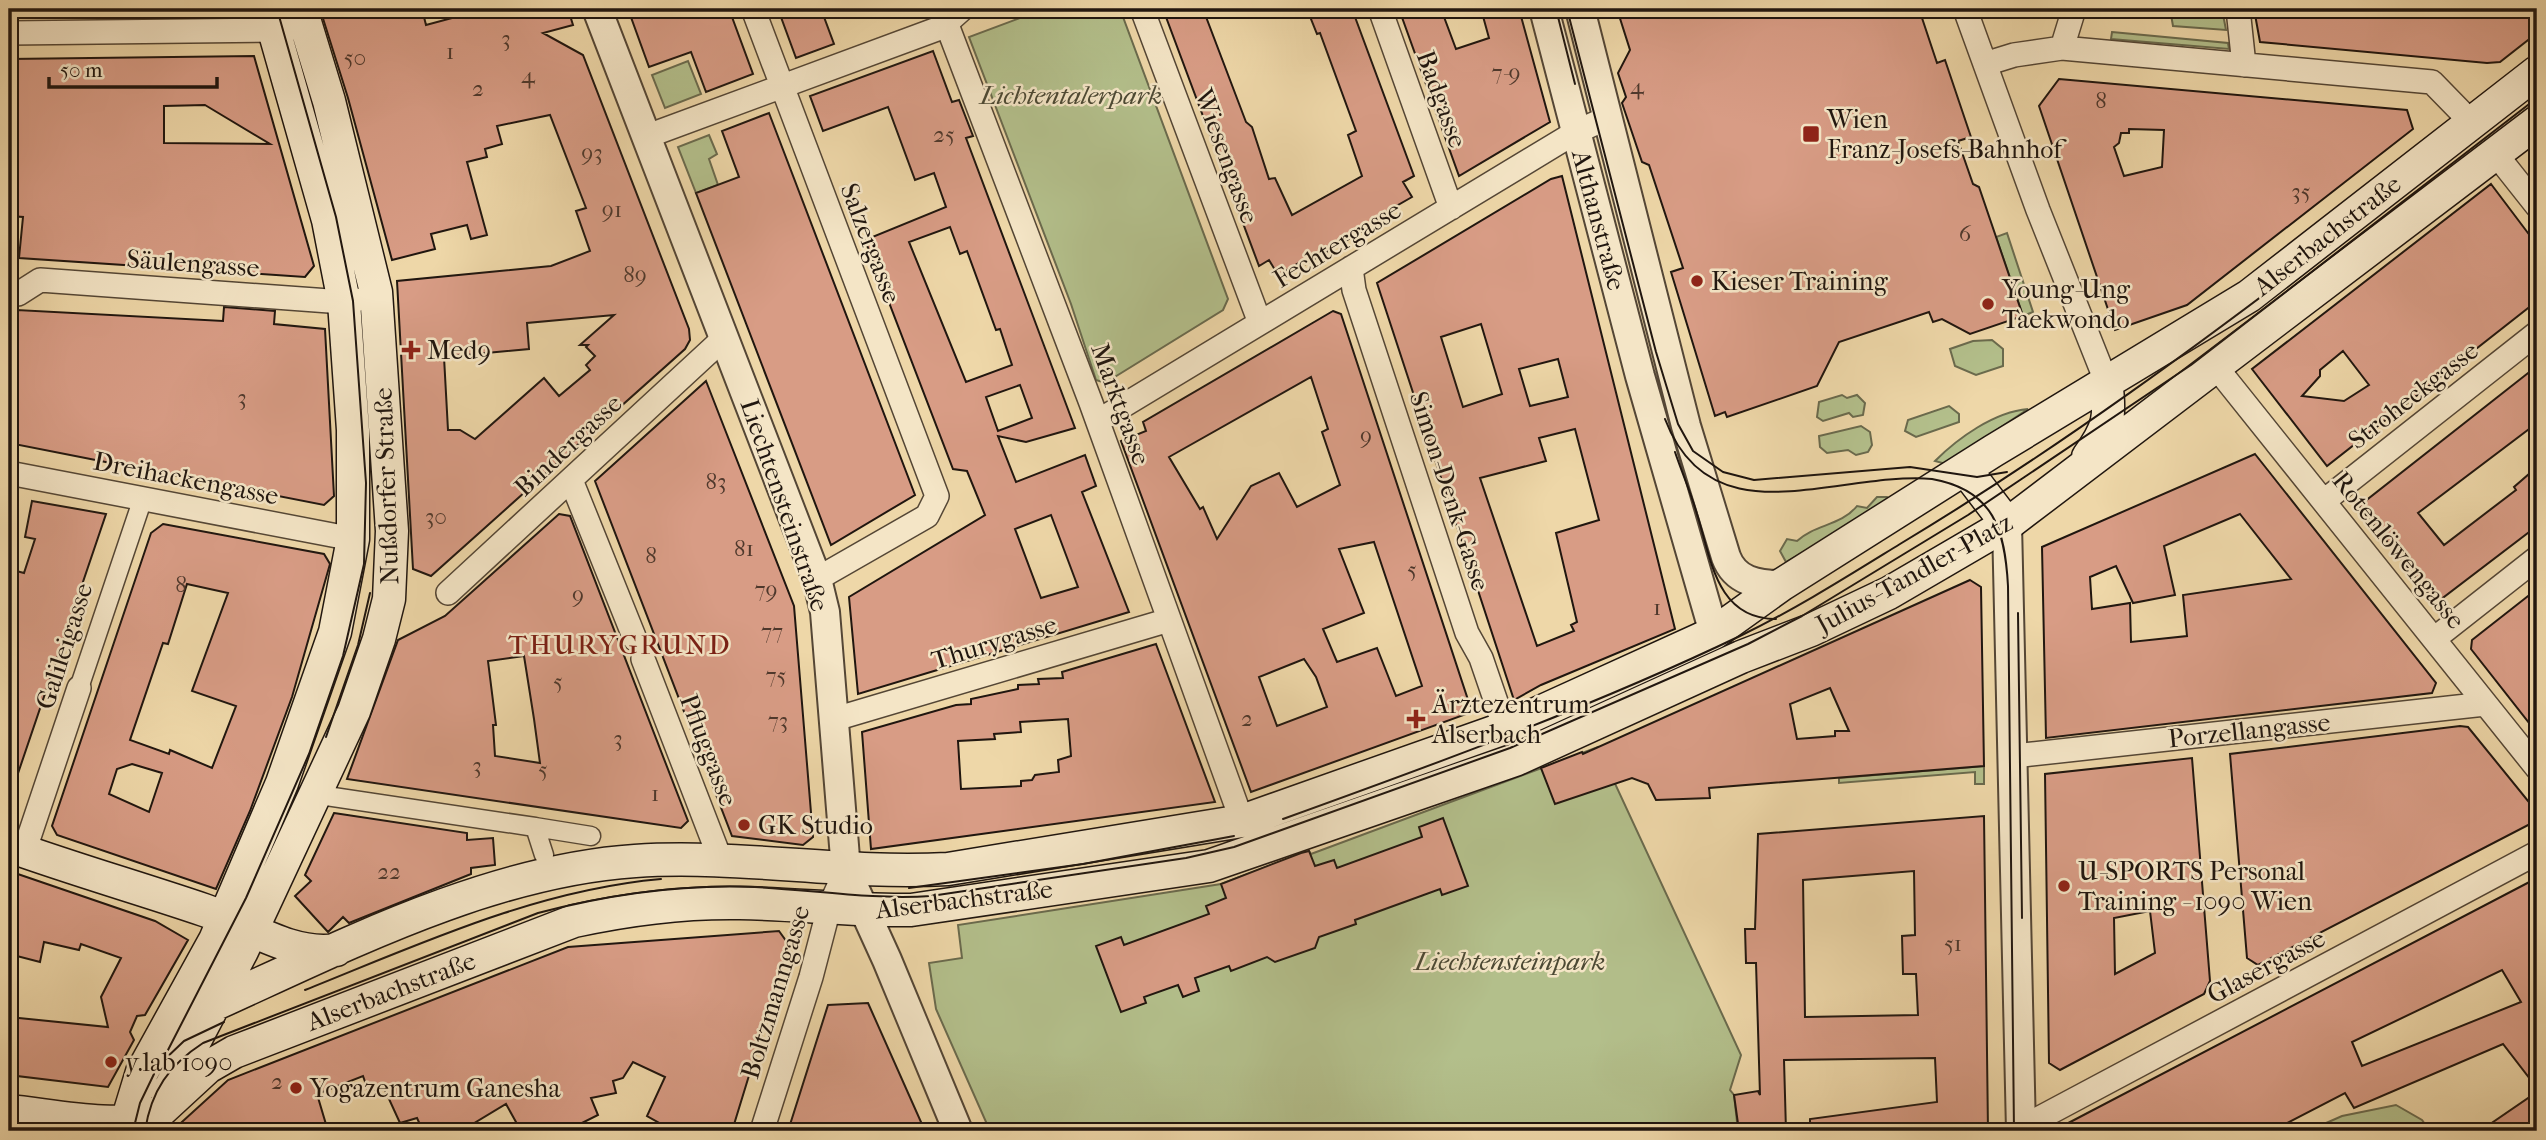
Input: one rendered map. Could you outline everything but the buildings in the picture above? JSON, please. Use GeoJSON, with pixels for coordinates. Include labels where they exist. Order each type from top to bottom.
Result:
{"type":"FeatureCollection","features":[{"type":"Feature","properties":{"kind":"main road","name":"Nußdorfer Straße"},"geometry":{"type":"LineString","coordinates":[[140,1125],[215,1004],[282,783],[335,632],[353,539],[353,430],[344,302],[328,220],[271,19]]}},
{"type":"Feature","properties":{"kind":"main road","name":"Nußdorfer Straße"},"geometry":{"type":"LineString","coordinates":[[140,1125],[142,1072],[172,1020],[239,924],[313,794],[360,695],[389,599],[392,531],[376,298],[368,251],[304,19]]}},
{"type":"Feature","properties":{"kind":"main road","name":"Alserbachstraße"},"geometry":{"type":"LineString","coordinates":[[2106,381],[2190,334],[2249,296],[2537,72]]}},
{"type":"Feature","properties":{"kind":"main road","name":"Alserbachstraße"},"geometry":{"type":"LineString","coordinates":[[2216,367],[2537,122]]}},
{"type":"Feature","properties":{"kind":"main road","name":"Julius-Tandler-Platz"},"geometry":{"type":"LineString","coordinates":[[1698,678],[1889,593],[2007,524],[2216,367]]}},
{"type":"Feature","properties":{"kind":"main road"},"geometry":{"type":"LineString","coordinates":[[2080,468],[2107,431],[2109,407],[2106,381]]}},
{"type":"Feature","properties":{"kind":"main road","name":"Julius-Tandler-Platz"},"geometry":{"type":"LineString","coordinates":[[1685,647],[1714,633],[1781,585],[2106,381]]}},
{"type":"Feature","properties":{"kind":"main road"},"geometry":{"type":"LineString","coordinates":[[1965,469],[2007,524]]}},
{"type":"Feature","properties":{"kind":"main road"},"geometry":{"type":"LineString","coordinates":[[1714,633],[1726,653],[1741,657]]}},
{"type":"Feature","properties":{"kind":"main road","name":"Alserbachstraße"},"geometry":{"type":"LineString","coordinates":[[172,1020],[473,895],[539,874],[635,862],[721,861],[900,872],[948,869],[1242,821],[1505,728],[1685,647]]}},
{"type":"Feature","properties":{"kind":"main road","name":"Alserbachstraße"},"geometry":{"type":"LineString","coordinates":[[140,1125],[208,1067],[234,1052],[574,921],[620,911],[704,903],[866,911],[911,910],[1209,866],[1515,760],[1698,678]]}},
{"type":"Feature","properties":{"kind":"main road","name":"Alserbachstraße"},"geometry":{"type":"LineString","coordinates":[[17,849],[316,952],[337,950]]}},
{"type":"Feature","properties":{"kind":"main road"},"geometry":{"type":"LineString","coordinates":[[9,1111],[140,1125]]}},
{"type":"Feature","properties":{"kind":"street","name":"Liechtensteinstraße"},"geometry":{"type":"LineString","coordinates":[[597,9],[817,579],[825,612],[846,870],[866,911],[958,1131]]}},
{"type":"Feature","properties":{"kind":"street","name":"Salzergasse"},"geometry":{"type":"LineString","coordinates":[[753,9],[937,496],[927,516],[817,579]]}},
{"type":"Feature","properties":{"kind":"street"},"geometry":{"type":"LineString","coordinates":[[645,137],[782,85],[966,9]]}},
{"type":"Feature","properties":{"kind":"street","name":"Wiesengasse"},"geometry":{"type":"LineString","coordinates":[[1142,9],[1260,323]]}},
{"type":"Feature","properties":{"kind":"street","name":"Badgasse"},"geometry":{"type":"LineString","coordinates":[[1380,9],[1451,208]]}},
{"type":"Feature","properties":{"kind":"street","name":"Althanstraße"},"geometry":{"type":"LineString","coordinates":[[1544,9],[1714,633]]}},
{"type":"Feature","properties":{"kind":"street","name":"Althanstraße"},"geometry":{"type":"LineString","coordinates":[[1580,9],[1686,426],[1731,568],[1756,584],[1781,585]]}},
{"type":"Feature","properties":{"kind":"street"},"geometry":{"type":"LineString","coordinates":[[1965,9],[2106,381]]}},
{"type":"Feature","properties":{"kind":"street"},"geometry":{"type":"LineString","coordinates":[[2062,48],[2074,9]]}},
{"type":"Feature","properties":{"kind":"street"},"geometry":{"type":"LineString","coordinates":[[2238,9],[2244,65]]}},
{"type":"Feature","properties":{"kind":"street","name":"Marktgasse"},"geometry":{"type":"LineString","coordinates":[[944,17],[1098,421],[1242,821]]}},
{"type":"Feature","properties":{"kind":"street"},"geometry":{"type":"LineString","coordinates":[[9,33],[304,19]]}},
{"type":"Feature","properties":{"kind":"street"},"geometry":{"type":"LineString","coordinates":[[1985,64],[2014,55],[2062,48],[2432,82],[2472,123]]}},
{"type":"Feature","properties":{"kind":"street","name":"Fechtergasse"},"geometry":{"type":"LineString","coordinates":[[1098,421],[1576,132],[1607,118]]}},
{"type":"Feature","properties":{"kind":"street"},"geometry":{"type":"LineString","coordinates":[[2495,153],[2537,206]]}},
{"type":"Feature","properties":{"kind":"street","name":"Simon-Denk-Gasse"},"geometry":{"type":"LineString","coordinates":[[1350,268],[1359,304],[1467,633],[1481,658],[1505,728]]}},
{"type":"Feature","properties":{"kind":"street","name":"Säulengasse"},"geometry":{"type":"LineString","coordinates":[[9,294],[18,294],[40,280],[344,302],[376,298]]}},
{"type":"Feature","properties":{"kind":"street","name":"Stroheckgasse"},"geometry":{"type":"LineString","coordinates":[[2324,501],[2537,333]]}},
{"type":"Feature","properties":{"kind":"street","name":"Bindergasse"},"geometry":{"type":"LineString","coordinates":[[449,593],[724,338]]}},
{"type":"Feature","properties":{"kind":"street","name":"Rotenlöwengasse"},"geometry":{"type":"LineString","coordinates":[[2216,367],[2537,768]]}},
{"type":"Feature","properties":{"kind":"street","name":"Dreihackengasse"},"geometry":{"type":"LineString","coordinates":[[9,473],[353,539]]}},
{"type":"Feature","properties":{"kind":"street","name":"Pfluggasse"},"geometry":{"type":"LineString","coordinates":[[572,480],[721,861]]}},
{"type":"Feature","properties":{"kind":"street","name":"Galileigasse"},"geometry":{"type":"LineString","coordinates":[[17,849],[79,688],[143,498]]}},
{"type":"Feature","properties":{"kind":"street"},"geometry":{"type":"LineString","coordinates":[[2007,524],[2021,1130]]}},
{"type":"Feature","properties":{"kind":"street"},"geometry":{"type":"LineString","coordinates":[[2434,639],[2537,558]]}},
{"type":"Feature","properties":{"kind":"street","name":"Thurygasse"},"geometry":{"type":"LineString","coordinates":[[835,719],[1169,620]]}},
{"type":"Feature","properties":{"kind":"street","name":"Porzellangasse"},"geometry":{"type":"LineString","coordinates":[[2014,756],[2484,704]]}},
{"type":"Feature","properties":{"kind":"street"},"geometry":{"type":"LineString","coordinates":[[313,794],[591,836]]}},
{"type":"Feature","properties":{"kind":"street"},"geometry":{"type":"LineString","coordinates":[[535,827],[544,855]]}},
{"type":"Feature","properties":{"kind":"street","name":"Glasergasse"},"geometry":{"type":"LineString","coordinates":[[2021,1130],[2537,853]]}},
{"type":"Feature","properties":{"kind":"street","name":"Boltzmanngasse"},"geometry":{"type":"LineString","coordinates":[[762,1131],[811,977],[829,908],[846,870]]}},
{"type":"Feature","properties":{"kind":"green space","name":"Lichtentalerpark"},"geometry":{"type":"Polygon","coordinates":[[[1044,9],[1120,9],[1228,299],[1223,310],[1105,383],[1096,380],[1071,304],[969,37],[1044,9]]]}},
{"type":"Feature","properties":{"kind":"green space"},"geometry":{"type":"Polygon","coordinates":[[[2170,9],[2222,9],[2226,30],[2173,26],[2170,9]]]}},
{"type":"Feature","properties":{"kind":"green space"},"geometry":{"type":"Polygon","coordinates":[[[2112,32],[2228,43],[2229,49],[2111,39],[2112,32]]]}},
{"type":"Feature","properties":{"kind":"green space"},"geometry":{"type":"Polygon","coordinates":[[[688,61],[701,94],[665,108],[652,75],[688,61]]]}},
{"type":"Feature","properties":{"kind":"green space"},"geometry":{"type":"Polygon","coordinates":[[[709,135],[717,154],[709,159],[718,185],[696,193],[678,147],[709,135]]]}},
{"type":"Feature","properties":{"kind":"green space"},"geometry":{"type":"Polygon","coordinates":[[[2007,233],[2033,312],[2023,316],[1996,237],[2007,233]]]}},
{"type":"Feature","properties":{"kind":"green space"},"geometry":{"type":"Polygon","coordinates":[[[1992,340],[2003,349],[2003,366],[1976,375],[1955,366],[1950,349],[1973,341],[1992,340]]]}},
{"type":"Feature","properties":{"kind":"green space"},"geometry":{"type":"Polygon","coordinates":[[[1842,395],[1847,398],[1857,395],[1865,403],[1863,415],[1853,417],[1849,413],[1823,421],[1817,417],[1819,402],[1842,395]]]}},
{"type":"Feature","properties":{"kind":"green space"},"geometry":{"type":"Polygon","coordinates":[[[1949,406],[1959,414],[1959,422],[1916,437],[1905,431],[1908,420],[1949,406]]]}},
{"type":"Feature","properties":{"kind":"green space"},"geometry":{"type":"Polygon","coordinates":[[[2028,409],[1946,464],[1935,461],[1977,428],[2002,415],[2028,409]]]}},
{"type":"Feature","properties":{"kind":"green space"},"geometry":{"type":"Polygon","coordinates":[[[1861,426],[1870,432],[1872,445],[1868,452],[1856,455],[1848,450],[1827,453],[1820,447],[1819,436],[1861,426]]]}},
{"type":"Feature","properties":{"kind":"green space"},"geometry":{"type":"Polygon","coordinates":[[[1877,497],[1887,497],[1890,502],[1786,562],[1780,551],[1787,539],[1797,541],[1812,531],[1843,518],[1857,506],[1867,508],[1877,497]]]}},
{"type":"Feature","properties":{"kind":"green space","name":"Liechtensteinpark"},"geometry":{"type":"Polygon","coordinates":[[[1598,747],[1741,1055],[1730,1090],[1734,1095],[1738,1131],[990,1131],[936,1009],[929,963],[962,958],[958,925],[1221,884],[1309,851],[1311,854],[1598,747]]]}},
{"type":"Feature","properties":{"kind":"green space"},"geometry":{"type":"Polygon","coordinates":[[[1984,766],[1984,784],[1975,784],[1975,772],[1839,783],[1839,778],[1984,766]]]}},
{"type":"Feature","properties":{"kind":"green space"},"geometry":{"type":"Polygon","coordinates":[[[2396,1105],[2422,1120],[2430,1131],[2308,1131],[2342,1116],[2396,1105]]]}},
{"type":"Feature","properties":{"kind":"tram line"},"geometry":{"type":"LineString","coordinates":[[168,1050],[246,898],[309,754],[343,656],[364,564],[366,483],[353,301],[336,217],[277,9]]}},
{"type":"Feature","properties":{"kind":"tram line"},"geometry":{"type":"LineString","coordinates":[[1556,9],[1575,84]]}},
{"type":"Feature","properties":{"kind":"tram line"},"geometry":{"type":"LineString","coordinates":[[1567,9],[1656,352],[1678,424],[1693,451],[1723,472],[1754,480],[1910,467],[1977,477],[2007,472]]}},
{"type":"Feature","properties":{"kind":"tram line"},"geometry":{"type":"LineString","coordinates":[[145,1131],[152,1103],[164,1080],[180,1060],[203,1043],[538,913],[592,900],[700,887],[755,887],[887,897],[931,896],[1186,858],[1234,847],[1510,748],[1748,644],[1802,616],[1968,515],[2191,365],[2537,98]]}},
{"type":"Feature","properties":{"kind":"tram line"},"geometry":{"type":"LineString","coordinates":[[1283,819],[1457,755],[1628,687],[1781,615],[2016,471],[2184,354],[2349,230]]}},
{"type":"Feature","properties":{"kind":"tram line"},"geometry":{"type":"LineString","coordinates":[[1665,419],[1686,456],[1713,479],[1745,489],[1780,492],[1895,479],[1932,479],[1970,492],[1983,503],[1999,530],[2004,547],[2008,586],[2014,1131]]}},
{"type":"Feature","properties":{"kind":"tram line"},"geometry":{"type":"LineString","coordinates":[[1675,452],[1719,583],[1740,609],[1756,616],[1776,619]]}},
{"type":"Feature","properties":{"kind":"tram line"},"geometry":{"type":"LineString","coordinates":[[326,737],[358,645],[370,593]]}},
{"type":"Feature","properties":{"kind":"tram line"},"geometry":{"type":"LineString","coordinates":[[2018,613],[2022,918]]}},
{"type":"Feature","properties":{"kind":"tram line"},"geometry":{"type":"LineString","coordinates":[[909,888],[1083,864],[1234,836]]}},
{"type":"Feature","properties":{"kind":"tram line"},"geometry":{"type":"LineString","coordinates":[[305,990],[479,921],[569,895],[661,879]]}},
{"type":"Feature","properties":{"kind":"tram line"},"geometry":{"type":"LineString","coordinates":[[163,1061],[184,1041],[224,1022]]}},
{"type":"Feature","properties":{"kind":"tram line"},"geometry":{"type":"LineString","coordinates":[[133,1131],[140,1103],[154,1074]]}},
{"type":"Feature","properties":{"kind":"place","name":"Wien Franz-Josefs-Bahnhof"},"geometry":{"type":"Point","coordinates":[1811,134]}},
{"type":"Feature","properties":{"kind":"place","name":"Kieser Training"},"geometry":{"type":"Point","coordinates":[1697,281]}},
{"type":"Feature","properties":{"kind":"place","name":"Young-Ung Taekwondo"},"geometry":{"type":"Point","coordinates":[1988,304]}},
{"type":"Feature","properties":{"kind":"place","name":"Med9"},"geometry":{"type":"Point","coordinates":[411,350]}},
{"type":"Feature","properties":{"kind":"place","name":"Ärztezentrum Alserbach"},"geometry":{"type":"Point","coordinates":[1416,719]}},
{"type":"Feature","properties":{"kind":"place","name":"GK Studio"},"geometry":{"type":"Point","coordinates":[744,825]}},
{"type":"Feature","properties":{"kind":"place","name":"U-SPORTS Personal Training - 1090 Wien"},"geometry":{"type":"Point","coordinates":[2064,886]}},
{"type":"Feature","properties":{"kind":"place","name":"y.lab 1090"},"geometry":{"type":"Point","coordinates":[111,1062]}},
{"type":"Feature","properties":{"kind":"place","name":"Yogazentrum Ganesha"},"geometry":{"type":"Point","coordinates":[296,1088]}},
{"type":"Feature","properties":{"kind":"district","name":"THURYGRUND"},"geometry":{"type":"Point","coordinates":[620,644]}}]}
